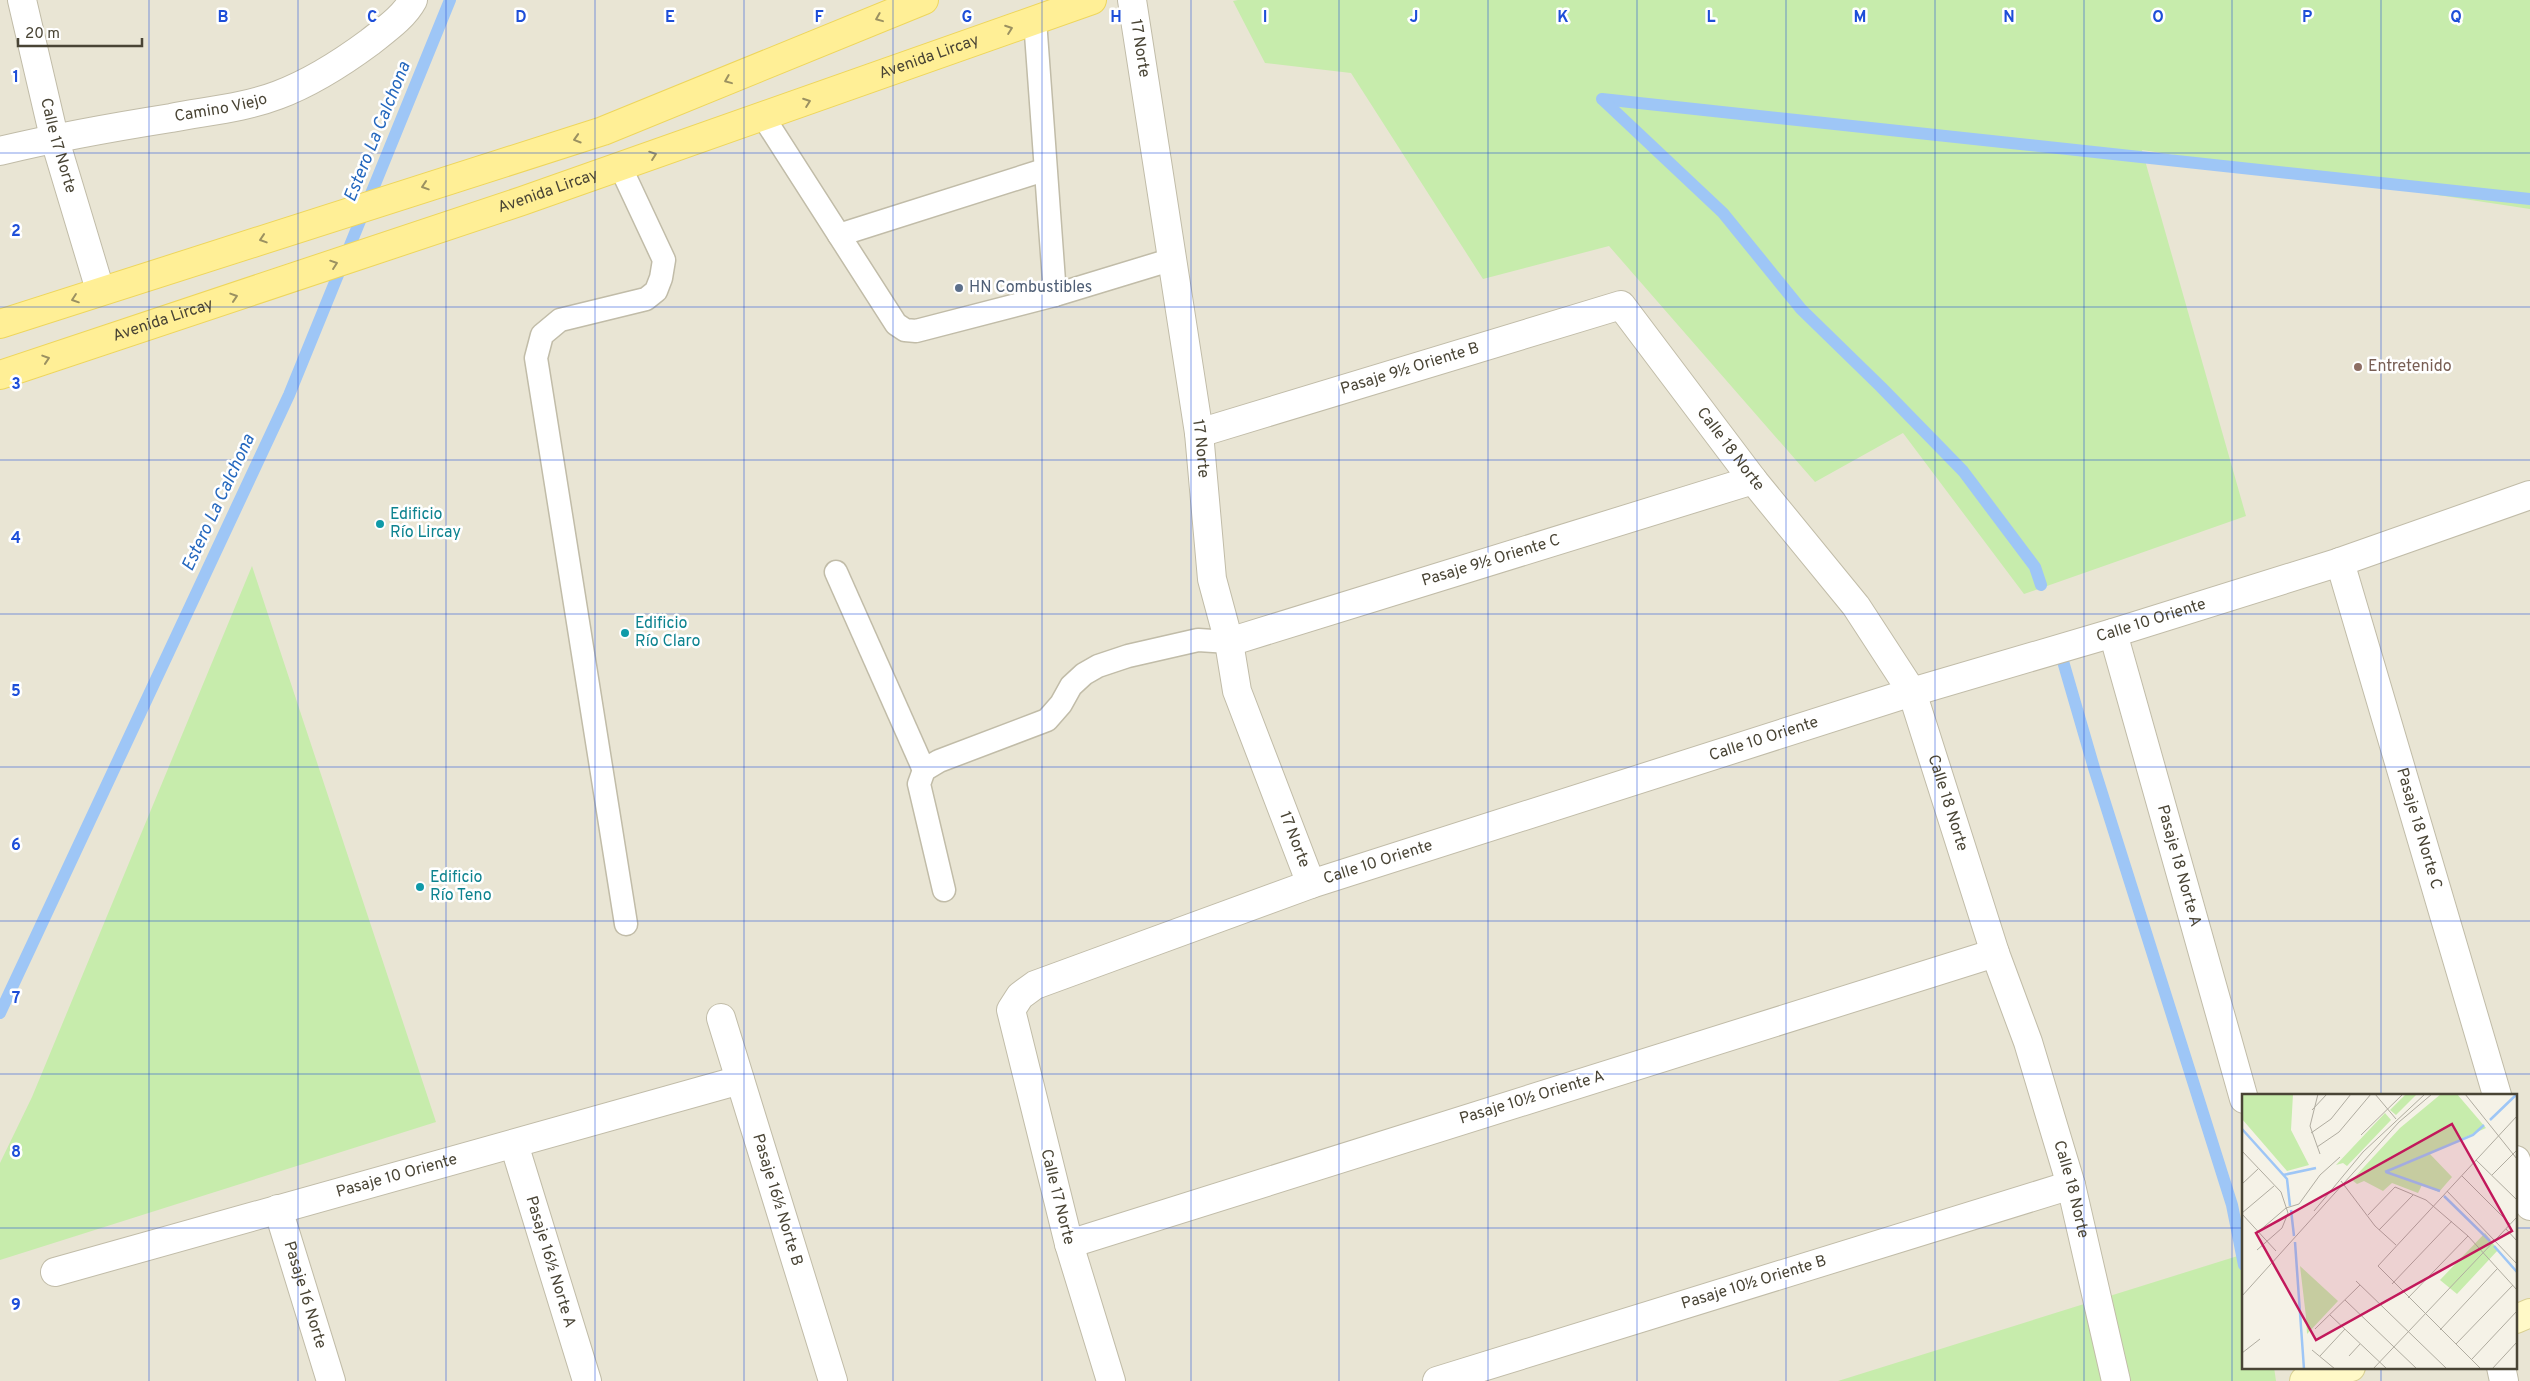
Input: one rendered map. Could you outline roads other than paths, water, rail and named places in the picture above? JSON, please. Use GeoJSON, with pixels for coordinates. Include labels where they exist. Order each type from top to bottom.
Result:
{"type":"FeatureCollection","features":[{"type":"Feature","properties":{"kind":"main road"},"geometry":{"type":"LineString","coordinates":[[0,324],[100,290],[603,131],[924,0]]}},
{"type":"Feature","properties":{"kind":"main road","name":"Avenida Lircay"},"geometry":{"type":"LineString","coordinates":[[0,374],[287,280],[764,118],[1092,0]]}},
{"type":"Feature","properties":{"kind":"main road"},"geometry":{"type":"LineString","coordinates":[[2518,1318],[2530,1313]]}},
{"type":"Feature","properties":{"kind":"main road"},"geometry":{"type":"LineString","coordinates":[[2317,1376],[2347,1368]]}},
{"type":"Feature","properties":{"kind":"street","name":"Calle 17 Norte"},"geometry":{"type":"LineString","coordinates":[[22,0],[54,137],[100,290]]}},
{"type":"Feature","properties":{"kind":"street","name":"Camino Viejo"},"geometry":{"type":"LineString","coordinates":[[0,151],[54,137],[242,106],[279,95],[342,62],[386,30],[413,0]]}},
{"type":"Feature","properties":{"kind":"street","name":"17 Norte"},"geometry":{"type":"LineString","coordinates":[[1132,0],[1170,260],[1199,433],[1212,579],[1229,642],[1237,691],[1311,884]]}},
{"type":"Feature","properties":{"kind":"street","name":"Pasaje 9½ Oriente B"},"geometry":{"type":"LineString","coordinates":[[1199,433],[1621,305]]}},
{"type":"Feature","properties":{"kind":"street","name":"Calle 18 Norte"},"geometry":{"type":"LineString","coordinates":[[1621,305],[1753,480],[1856,606],[1912,692],[1995,953],[2028,1042],[2071,1185],[2116,1381]]}},
{"type":"Feature","properties":{"kind":"street","name":"Pasaje 9½ Oriente C"},"geometry":{"type":"LineString","coordinates":[[1229,642],[1753,480]]}},
{"type":"Feature","properties":{"kind":"street","name":"Calle 10 Oriente"},"geometry":{"type":"LineString","coordinates":[[1011,1010],[1020,996],[1035,985],[1311,884],[1912,692],[2113,633],[2340,562],[2530,495]]}},
{"type":"Feature","properties":{"kind":"street","name":"Pasaje 18 Norte C"},"geometry":{"type":"LineString","coordinates":[[2340,562],[2497,1094]]}},
{"type":"Feature","properties":{"kind":"street","name":"Pasaje 18 Norte A"},"geometry":{"type":"LineString","coordinates":[[2113,633],[2243,1094]]}},
{"type":"Feature","properties":{"kind":"street","name":"Pasaje 10½ Oriente A"},"geometry":{"type":"LineString","coordinates":[[1069,1244],[1995,953]]}},
{"type":"Feature","properties":{"kind":"street","name":"Calle 17 Norte"},"geometry":{"type":"LineString","coordinates":[[1011,1010],[1069,1244],[1111,1381]]}},
{"type":"Feature","properties":{"kind":"street","name":"Pasaje 16½ Norte B"},"geometry":{"type":"LineString","coordinates":[[721,1018],[833,1381]]}},
{"type":"Feature","properties":{"kind":"street","name":"Pasaje 10 Oriente"},"geometry":{"type":"LineString","coordinates":[[54,1272],[740,1080]]}},
{"type":"Feature","properties":{"kind":"street","name":"Pasaje 16½ Norte A"},"geometry":{"type":"LineString","coordinates":[[514,1144],[587,1381]]}},
{"type":"Feature","properties":{"kind":"street"},"geometry":{"type":"LineString","coordinates":[[2518,1167],[2530,1206]]}},
{"type":"Feature","properties":{"kind":"street","name":"Pasaje 10½ Oriente B"},"geometry":{"type":"LineString","coordinates":[[1437,1381],[2071,1185]]}},
{"type":"Feature","properties":{"kind":"street","name":"Pasaje 16 Norte"},"geometry":{"type":"LineString","coordinates":[[278,1209],[331,1381]]}},
{"type":"Feature","properties":{"kind":"street"},"geometry":{"type":"LineString","coordinates":[[2501,1368],[2504,1381]]}},
{"type":"Feature","properties":{"kind":"lane"},"geometry":{"type":"LineString","coordinates":[[1035,20],[1042,107],[1044,170],[1055,296]]}},
{"type":"Feature","properties":{"kind":"lane"},"geometry":{"type":"LineString","coordinates":[[764,118],[896,324],[905,330],[916,331],[1055,296],[1170,260]]}},
{"type":"Feature","properties":{"kind":"lane"},"geometry":{"type":"LineString","coordinates":[[620,166],[664,260],[662,278],[656,291],[646,299],[560,320],[542,335],[536,358],[626,924]]}},
{"type":"Feature","properties":{"kind":"lane"},"geometry":{"type":"LineString","coordinates":[[839,235],[1044,170]]}},
{"type":"Feature","properties":{"kind":"lane"},"geometry":{"type":"LineString","coordinates":[[836,572],[924,770]]}},
{"type":"Feature","properties":{"kind":"lane"},"geometry":{"type":"LineString","coordinates":[[944,890],[919,784],[924,770],[939,761],[1047,720],[1061,704],[1071,686],[1084,674],[1098,666],[1128,656],[1198,640],[1229,642]]}},
{"type":"Feature","properties":{"kind":"waterway","name":"Estero La Calchona"},"geometry":{"type":"LineString","coordinates":[[0,1013],[289,395],[450,0]]}},
{"type":"Feature","properties":{"kind":"waterway"},"geometry":{"type":"LineString","coordinates":[[1602,99],[2530,199]]}},
{"type":"Feature","properties":{"kind":"waterway"},"geometry":{"type":"LineString","coordinates":[[1603,100],[1723,213],[1801,309],[1963,471],[2035,567],[2041,585]]}},
{"type":"Feature","properties":{"kind":"waterway"},"geometry":{"type":"LineString","coordinates":[[2060,651],[2094,768],[2232,1205],[2242,1255]]}},
{"type":"Feature","properties":{"kind":"place","name":"HN Combustibles"},"geometry":{"type":"Point","coordinates":[959,288]}},
{"type":"Feature","properties":{"kind":"place","name":"Entretenido"},"geometry":{"type":"Point","coordinates":[2358,367]}},
{"type":"Feature","properties":{"kind":"place","name":"Edificio Río Lircay"},"geometry":{"type":"Point","coordinates":[380,524]}},
{"type":"Feature","properties":{"kind":"place","name":"Edificio Río Claro"},"geometry":{"type":"Point","coordinates":[625,633]}},
{"type":"Feature","properties":{"kind":"place","name":"Edificio Río Teno"},"geometry":{"type":"Point","coordinates":[420,887]}}]}
